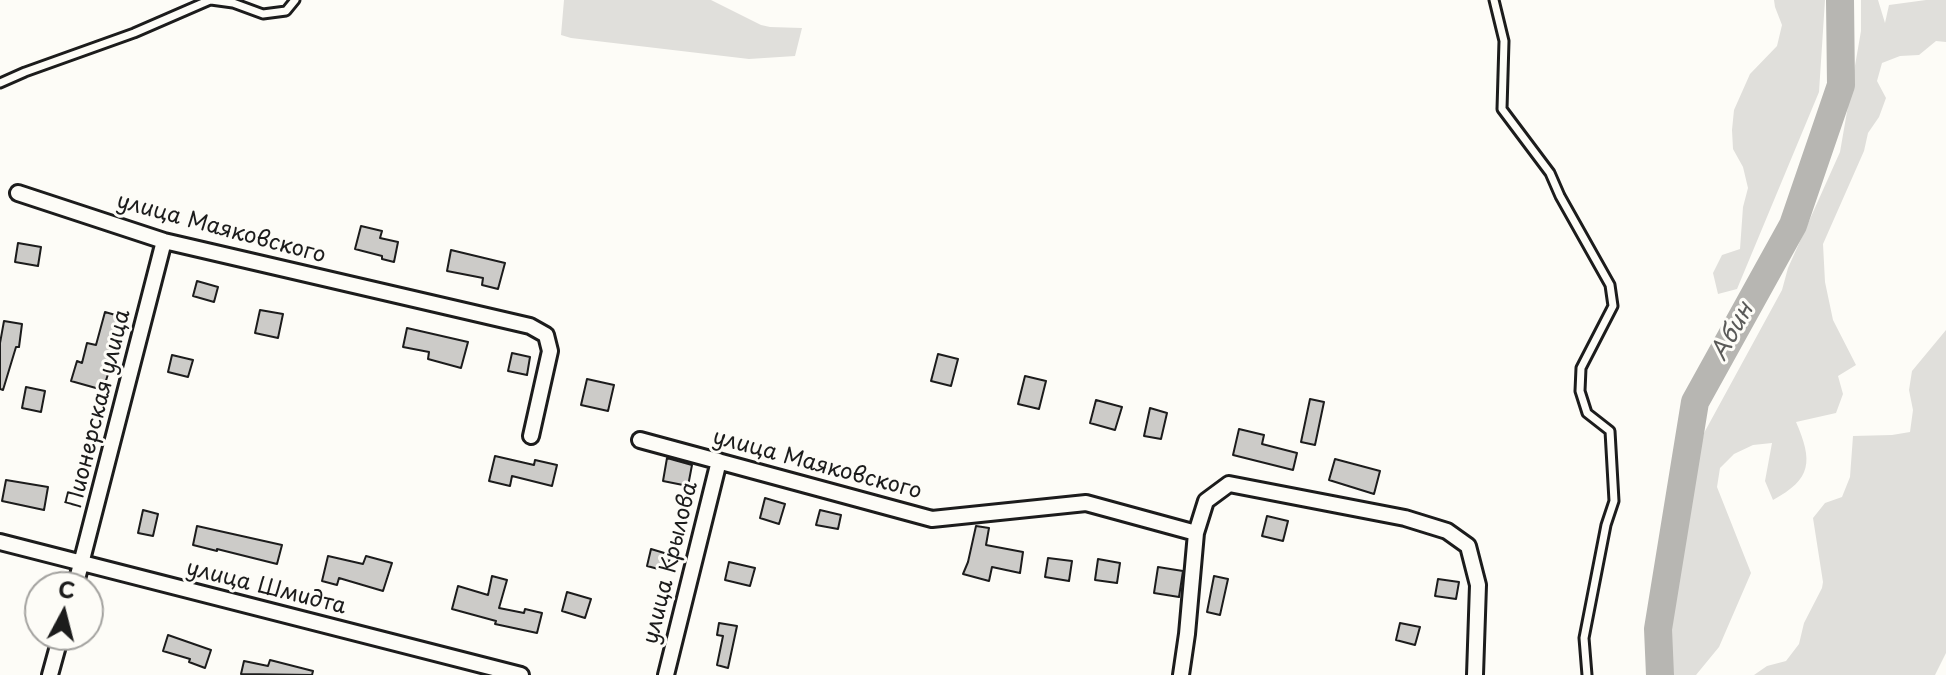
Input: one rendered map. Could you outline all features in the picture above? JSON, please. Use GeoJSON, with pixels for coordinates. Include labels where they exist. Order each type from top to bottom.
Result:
{"type":"FeatureCollection","features":[{"type":"Feature","properties":{"kind":"street","name":"улица Маяковского"},"geometry":{"type":"LineString","coordinates":[[18,193],[164,241],[530,326],[546,335],[550,351],[531,436]]}},
{"type":"Feature","properties":{"kind":"street","name":"Пионерская улица"},"geometry":{"type":"LineString","coordinates":[[80,571],[164,241]]}},
{"type":"Feature","properties":{"kind":"street","name":"улица Маяковского"},"geometry":{"type":"LineString","coordinates":[[640,440],[932,519],[1086,503],[1196,533]]}},
{"type":"Feature","properties":{"kind":"street","name":"улица Крылова"},"geometry":{"type":"LineString","coordinates":[[666,675],[719,461]]}},
{"type":"Feature","properties":{"kind":"street"},"geometry":{"type":"LineString","coordinates":[[1181,675],[1196,533],[1206,501],[1229,484],[1405,518],[1447,531],[1468,546],[1478,585],[1475,675]]}},
{"type":"Feature","properties":{"kind":"street","name":"улица Шмидта"},"geometry":{"type":"LineString","coordinates":[[0,542],[521,675]]}},
{"type":"Feature","properties":{"kind":"street"},"geometry":{"type":"LineString","coordinates":[[50,675],[57,651]]}},
{"type":"Feature","properties":{"kind":"lane"},"geometry":{"type":"LineString","coordinates":[[0,83],[134,33],[211,0],[233,3],[263,14],[286,11],[295,0]]}},
{"type":"Feature","properties":{"kind":"lane"},"geometry":{"type":"LineString","coordinates":[[1494,0],[1504,41],[1502,109],[1550,173],[1610,285],[1613,306],[1581,368],[1580,391],[1587,413],[1610,431],[1614,501],[1606,525],[1584,638],[1587,675]]}},
{"type":"Feature","properties":{"kind":"shaded area"},"geometry":{"type":"Polygon","coordinates":[[[564,0],[711,0],[761,25],[802,28],[795,56],[749,59],[561,35],[564,0]]]}},
{"type":"Feature","properties":{"kind":"shaded area"},"geometry":{"type":"Polygon","coordinates":[[[1774,0],[1825,0],[1819,92],[1737,289],[1718,294],[1713,273],[1722,255],[1740,249],[1743,207],[1748,188],[1743,167],[1733,149],[1734,110],[1750,74],[1777,46],[1782,25],[1774,0]]]}},
{"type":"Feature","properties":{"kind":"shaded area"},"geometry":{"type":"Polygon","coordinates":[[[1861,0],[1878,0],[1885,23],[1889,5],[1946,0],[1946,42],[1936,41],[1919,55],[1900,56],[1882,63],[1877,81],[1886,98],[1879,117],[1868,133],[1864,151],[1823,244],[1825,282],[1833,320],[1856,365],[1838,376],[1843,394],[1836,413],[1796,422],[1805,448],[1806,468],[1786,492],[1773,500],[1765,481],[1772,443],[1753,445],[1734,454],[1720,468],[1717,487],[1751,573],[1719,647],[1696,675],[1674,675],[1671,599],[1689,495],[1704,433],[1782,290],[1788,268],[1840,152],[1861,31],[1861,0]]]}},
{"type":"Feature","properties":{"kind":"shaded area"},"geometry":{"type":"Polygon","coordinates":[[[1946,330],[1946,653],[1935,675],[1754,675],[1767,666],[1786,661],[1799,644],[1804,623],[1823,582],[1813,518],[1825,503],[1842,497],[1850,477],[1853,436],[1910,432],[1912,371],[1946,330]]]}},
{"type":"Feature","properties":{"kind":"building"},"geometry":{"type":"Polygon","coordinates":[[[361,226],[382,231],[380,238],[398,242],[394,262],[355,249],[361,226]]]}},
{"type":"Feature","properties":{"kind":"building"},"geometry":{"type":"Polygon","coordinates":[[[18,243],[41,247],[38,266],[15,262],[18,243]]]}},
{"type":"Feature","properties":{"kind":"building"},"geometry":{"type":"Polygon","coordinates":[[[451,250],[505,263],[498,289],[482,285],[483,278],[447,271],[451,250]]]}},
{"type":"Feature","properties":{"kind":"building"},"geometry":{"type":"Polygon","coordinates":[[[197,281],[218,287],[214,302],[193,296],[197,281]]]}},
{"type":"Feature","properties":{"kind":"building"},"geometry":{"type":"Polygon","coordinates":[[[260,310],[283,314],[278,338],[255,333],[260,310]]]}},
{"type":"Feature","properties":{"kind":"building"},"geometry":{"type":"Polygon","coordinates":[[[105,312],[126,318],[123,331],[117,329],[103,390],[71,381],[77,361],[82,363],[87,343],[96,345],[105,312]]]}},
{"type":"Feature","properties":{"kind":"building"},"geometry":{"type":"Polygon","coordinates":[[[4,321],[22,324],[19,347],[16,347],[3,390],[0,389],[0,343],[4,321]]]}},
{"type":"Feature","properties":{"kind":"building"},"geometry":{"type":"Polygon","coordinates":[[[407,328],[468,342],[461,368],[428,359],[429,352],[403,347],[407,328]]]}},
{"type":"Feature","properties":{"kind":"building"},"geometry":{"type":"Polygon","coordinates":[[[512,353],[530,357],[527,375],[508,371],[512,353]]]}},
{"type":"Feature","properties":{"kind":"building"},"geometry":{"type":"Polygon","coordinates":[[[938,354],[958,359],[951,386],[931,381],[938,354]]]}},
{"type":"Feature","properties":{"kind":"building"},"geometry":{"type":"Polygon","coordinates":[[[172,355],[193,360],[188,377],[168,372],[172,355]]]}},
{"type":"Feature","properties":{"kind":"building"},"geometry":{"type":"Polygon","coordinates":[[[1025,376],[1046,381],[1039,409],[1018,404],[1025,376]]]}},
{"type":"Feature","properties":{"kind":"building"},"geometry":{"type":"Polygon","coordinates":[[[587,379],[614,385],[608,411],[581,405],[587,379]]]}},
{"type":"Feature","properties":{"kind":"building"},"geometry":{"type":"Polygon","coordinates":[[[26,387],[45,391],[41,412],[22,408],[26,387]]]}},
{"type":"Feature","properties":{"kind":"building"},"geometry":{"type":"Polygon","coordinates":[[[1310,399],[1324,402],[1315,445],[1301,442],[1310,399]]]}},
{"type":"Feature","properties":{"kind":"building"},"geometry":{"type":"Polygon","coordinates":[[[1096,400],[1122,407],[1115,430],[1090,423],[1096,400]]]}},
{"type":"Feature","properties":{"kind":"building"},"geometry":{"type":"Polygon","coordinates":[[[1150,408],[1167,413],[1161,439],[1144,436],[1150,408]]]}},
{"type":"Feature","properties":{"kind":"building"},"geometry":{"type":"Polygon","coordinates":[[[1239,429],[1264,435],[1262,444],[1297,453],[1293,470],[1233,455],[1239,429]]]}},
{"type":"Feature","properties":{"kind":"building"},"geometry":{"type":"Polygon","coordinates":[[[495,456],[534,465],[535,460],[557,465],[552,486],[512,476],[510,486],[489,481],[495,456]]]}},
{"type":"Feature","properties":{"kind":"building"},"geometry":{"type":"Polygon","coordinates":[[[667,458],[692,465],[688,486],[663,481],[667,458]]]}},
{"type":"Feature","properties":{"kind":"building"},"geometry":{"type":"Polygon","coordinates":[[[1335,459],[1380,471],[1374,494],[1329,480],[1335,459]]]}},
{"type":"Feature","properties":{"kind":"building"},"geometry":{"type":"Polygon","coordinates":[[[6,480],[48,487],[44,510],[2,501],[6,480]]]}},
{"type":"Feature","properties":{"kind":"building"},"geometry":{"type":"Polygon","coordinates":[[[765,498],[785,504],[779,524],[760,518],[765,498]]]}},
{"type":"Feature","properties":{"kind":"building"},"geometry":{"type":"Polygon","coordinates":[[[143,510],[158,514],[153,536],[138,533],[143,510]]]}},
{"type":"Feature","properties":{"kind":"building"},"geometry":{"type":"Polygon","coordinates":[[[820,510],[841,515],[838,529],[816,525],[820,510]]]}},
{"type":"Feature","properties":{"kind":"building"},"geometry":{"type":"Polygon","coordinates":[[[1267,516],[1288,521],[1283,541],[1262,536],[1267,516]]]}},
{"type":"Feature","properties":{"kind":"building"},"geometry":{"type":"Polygon","coordinates":[[[197,526],[282,545],[277,564],[193,545],[197,526]]]}},
{"type":"Feature","properties":{"kind":"building"},"geometry":{"type":"Polygon","coordinates":[[[976,526],[989,528],[986,545],[1023,552],[1020,573],[992,567],[989,581],[963,574],[976,526]]]}},
{"type":"Feature","properties":{"kind":"building"},"geometry":{"type":"Polygon","coordinates":[[[651,549],[671,555],[666,571],[647,566],[651,549]]]}},
{"type":"Feature","properties":{"kind":"building"},"geometry":{"type":"Polygon","coordinates":[[[328,556],[363,564],[366,556],[392,563],[383,591],[339,578],[337,585],[322,581],[328,556]]]}},
{"type":"Feature","properties":{"kind":"building"},"geometry":{"type":"Polygon","coordinates":[[[1048,558],[1072,561],[1069,581],[1045,577],[1048,558]]]}},
{"type":"Feature","properties":{"kind":"building"},"geometry":{"type":"Polygon","coordinates":[[[1098,559],[1120,563],[1117,583],[1095,580],[1098,559]]]}},
{"type":"Feature","properties":{"kind":"building"},"geometry":{"type":"Polygon","coordinates":[[[729,562],[755,568],[750,586],[725,580],[729,562]]]}},
{"type":"Feature","properties":{"kind":"building"},"geometry":{"type":"Polygon","coordinates":[[[1158,567],[1183,571],[1179,597],[1154,593],[1158,567]]]}},
{"type":"Feature","properties":{"kind":"building"},"geometry":{"type":"Polygon","coordinates":[[[492,576],[507,580],[499,608],[542,613],[537,633],[495,624],[496,621],[452,609],[458,586],[488,595],[492,576]]]}},
{"type":"Feature","properties":{"kind":"building"},"geometry":{"type":"Polygon","coordinates":[[[1214,576],[1228,579],[1220,615],[1207,612],[1214,576]]]}},
{"type":"Feature","properties":{"kind":"building"},"geometry":{"type":"Polygon","coordinates":[[[1438,579],[1459,582],[1456,599],[1435,596],[1438,579]]]}},
{"type":"Feature","properties":{"kind":"building"},"geometry":{"type":"Polygon","coordinates":[[[567,592],[591,599],[585,618],[562,611],[567,592]]]}},
{"type":"Feature","properties":{"kind":"building"},"geometry":{"type":"Polygon","coordinates":[[[719,623],[737,626],[728,668],[717,665],[723,636],[717,635],[719,623]]]}},
{"type":"Feature","properties":{"kind":"building"},"geometry":{"type":"Polygon","coordinates":[[[1400,623],[1420,627],[1415,645],[1396,640],[1400,623]]]}},
{"type":"Feature","properties":{"kind":"building"},"geometry":{"type":"Polygon","coordinates":[[[168,635],[211,650],[205,668],[189,662],[190,659],[163,651],[168,635]]]}},
{"type":"Feature","properties":{"kind":"building"},"geometry":{"type":"Polygon","coordinates":[[[270,660],[313,671],[312,675],[241,674],[244,661],[268,666],[270,660]]]}},
{"type":"Feature","properties":{"kind":"waterway","name":"Абин"},"geometry":{"type":"LineString","coordinates":[[1660,675],[1658,629],[1695,402],[1793,225],[1841,85],[1840,0]]}}]}
